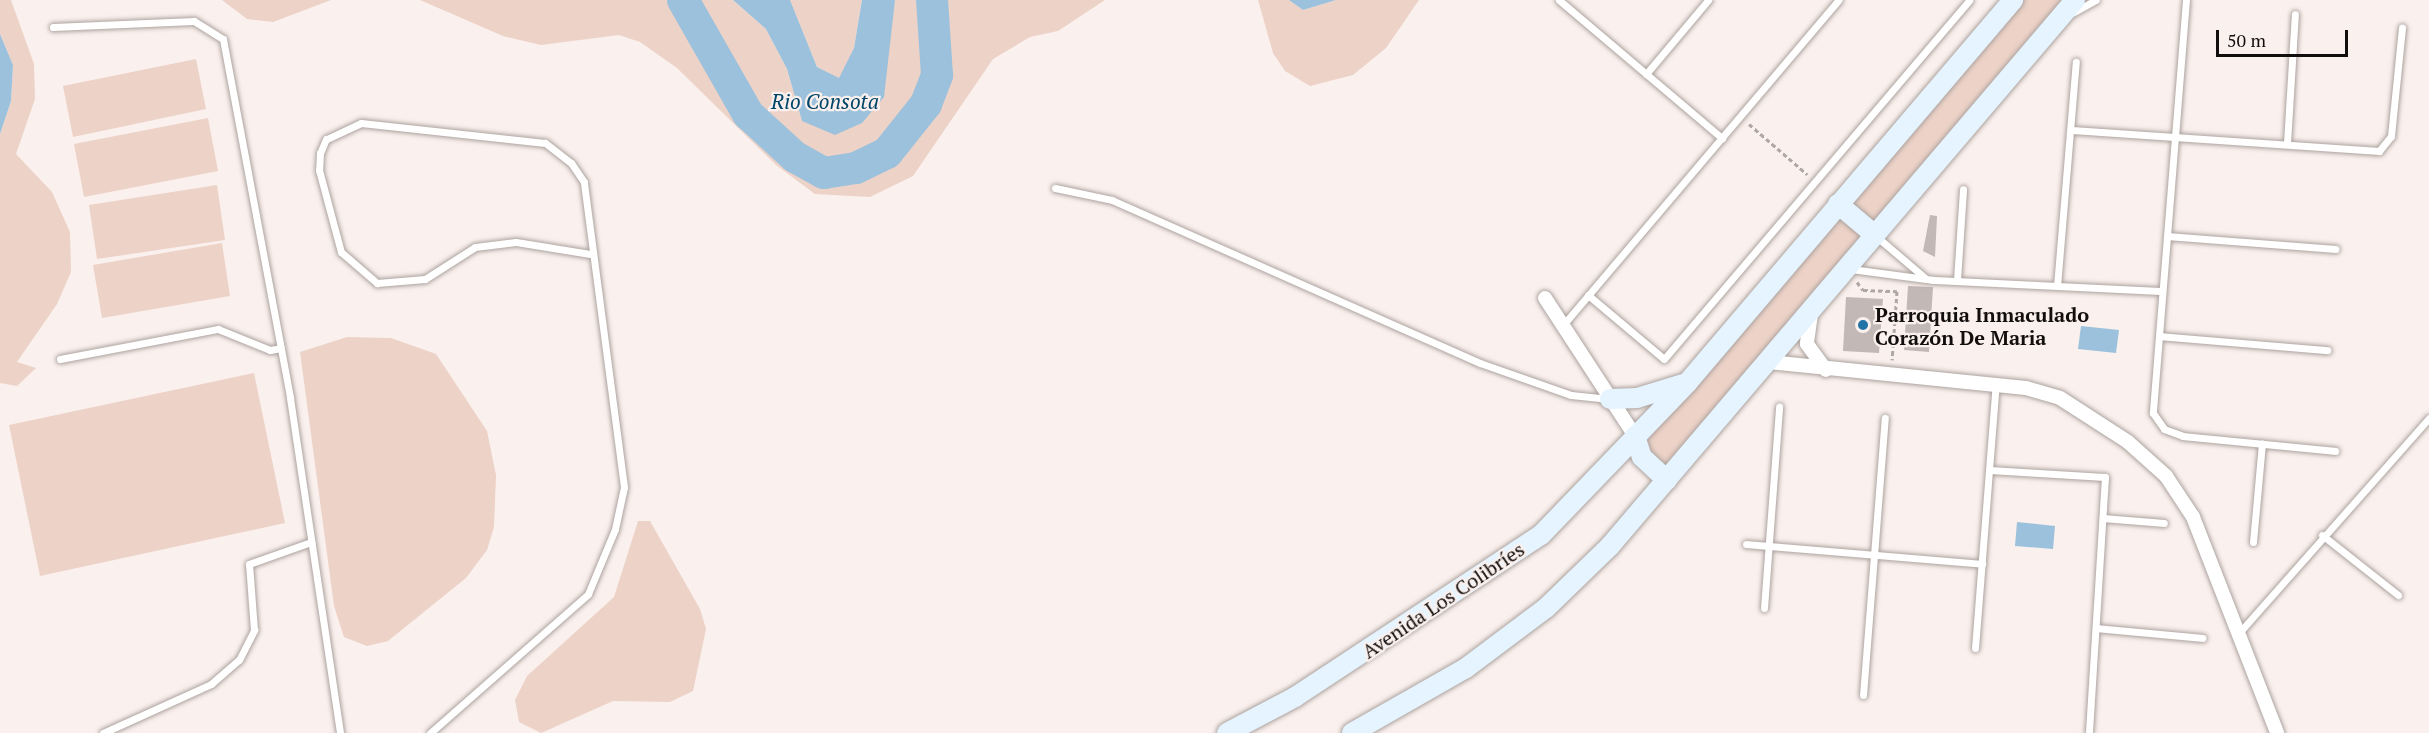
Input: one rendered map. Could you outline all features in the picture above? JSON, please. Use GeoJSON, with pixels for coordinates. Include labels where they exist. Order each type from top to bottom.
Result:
{"type":"FeatureCollection","features":[{"type":"Feature","properties":{"kind":"main road","name":"Avenida Los Colibríes"},"geometry":{"type":"LineString","coordinates":[[1227,733],[1295,697],[1541,535],[1688,382],[2013,0]]}},
{"type":"Feature","properties":{"kind":"main road"},"geometry":{"type":"LineString","coordinates":[[1352,733],[1466,668],[1546,608],[1610,546],[2075,0]]}},
{"type":"Feature","properties":{"kind":"main road"},"geometry":{"type":"LineString","coordinates":[[1838,204],[1875,235]]}},
{"type":"Feature","properties":{"kind":"main road"},"geometry":{"type":"LineString","coordinates":[[1610,399],[1663,393],[1688,382]]}},
{"type":"Feature","properties":{"kind":"main road"},"geometry":{"type":"LineString","coordinates":[[1635,436],[1642,457],[1666,480]]}},
{"type":"Feature","properties":{"kind":"street"},"geometry":{"type":"LineString","coordinates":[[1545,298],[1635,436]]}},
{"type":"Feature","properties":{"kind":"street"},"geometry":{"type":"LineString","coordinates":[[1812,311],[1807,344],[1826,370]]}},
{"type":"Feature","properties":{"kind":"street"},"geometry":{"type":"LineString","coordinates":[[1769,362],[1826,370],[1996,384],[2060,398],[2128,442],[2166,476],[2193,517],[2236,637],[2277,733]]}},
{"type":"Feature","properties":{"kind":"lane"},"geometry":{"type":"LineString","coordinates":[[1646,74],[1708,0]]}},
{"type":"Feature","properties":{"kind":"lane"},"geometry":{"type":"LineString","coordinates":[[1563,325],[1839,0]]}},
{"type":"Feature","properties":{"kind":"lane"},"geometry":{"type":"LineString","coordinates":[[1588,295],[1664,359],[1969,0]]}},
{"type":"Feature","properties":{"kind":"lane"},"geometry":{"type":"LineString","coordinates":[[2060,18],[2096,0]]}},
{"type":"Feature","properties":{"kind":"lane"},"geometry":{"type":"LineString","coordinates":[[2186,0],[2153,413],[2164,429],[2262,443],[2335,450]]}},
{"type":"Feature","properties":{"kind":"lane"},"geometry":{"type":"LineString","coordinates":[[1562,1],[1722,138]]}},
{"type":"Feature","properties":{"kind":"lane"},"geometry":{"type":"LineString","coordinates":[[2287,143],[2295,14]]}},
{"type":"Feature","properties":{"kind":"lane"},"geometry":{"type":"LineString","coordinates":[[53,27],[194,21],[223,39],[281,348],[340,733]]}},
{"type":"Feature","properties":{"kind":"lane"},"geometry":{"type":"LineString","coordinates":[[2072,130],[2386,147],[2402,28]]}},
{"type":"Feature","properties":{"kind":"lane"},"geometry":{"type":"LineString","coordinates":[[2057,286],[2076,62]]}},
{"type":"Feature","properties":{"kind":"lane"},"geometry":{"type":"LineString","coordinates":[[430,733],[588,594],[615,529],[624,487],[590,254],[584,182],[571,164],[545,143],[361,123],[326,139],[320,153],[341,252],[377,283],[425,279],[475,247],[516,242],[590,254]]}},
{"type":"Feature","properties":{"kind":"lane"},"geometry":{"type":"LineString","coordinates":[[1055,189],[1112,200],[1480,363],[1571,395],[1610,399]]}},
{"type":"Feature","properties":{"kind":"lane"},"geometry":{"type":"LineString","coordinates":[[1958,280],[1963,189]]}},
{"type":"Feature","properties":{"kind":"lane"},"geometry":{"type":"LineString","coordinates":[[1875,235],[1926,278]]}},
{"type":"Feature","properties":{"kind":"lane"},"geometry":{"type":"LineString","coordinates":[[2167,236],[2336,249]]}},
{"type":"Feature","properties":{"kind":"lane"},"geometry":{"type":"LineString","coordinates":[[1847,269],[1926,278],[2162,291]]}},
{"type":"Feature","properties":{"kind":"lane"},"geometry":{"type":"LineString","coordinates":[[60,359],[218,329],[270,350],[281,348]]}},
{"type":"Feature","properties":{"kind":"lane"},"geometry":{"type":"LineString","coordinates":[[2159,336],[2327,350]]}},
{"type":"Feature","properties":{"kind":"lane"},"geometry":{"type":"LineString","coordinates":[[1975,648],[1996,384]]}},
{"type":"Feature","properties":{"kind":"lane"},"geometry":{"type":"LineString","coordinates":[[1764,608],[1779,407]]}},
{"type":"Feature","properties":{"kind":"lane"},"geometry":{"type":"LineString","coordinates":[[1863,695],[1886,418]]}},
{"type":"Feature","properties":{"kind":"lane"},"geometry":{"type":"LineString","coordinates":[[2236,637],[2322,535],[2429,418]]}},
{"type":"Feature","properties":{"kind":"lane"},"geometry":{"type":"LineString","coordinates":[[2253,542],[2262,443]]}},
{"type":"Feature","properties":{"kind":"lane"},"geometry":{"type":"LineString","coordinates":[[1989,470],[2105,477],[2089,733]]}},
{"type":"Feature","properties":{"kind":"lane"},"geometry":{"type":"LineString","coordinates":[[2103,518],[2164,523]]}},
{"type":"Feature","properties":{"kind":"lane"},"geometry":{"type":"LineString","coordinates":[[2322,535],[2398,595]]}},
{"type":"Feature","properties":{"kind":"lane"},"geometry":{"type":"LineString","coordinates":[[102,733],[211,684],[239,660],[254,630],[249,564],[311,542]]}},
{"type":"Feature","properties":{"kind":"lane"},"geometry":{"type":"LineString","coordinates":[[1746,544],[1982,564]]}},
{"type":"Feature","properties":{"kind":"lane"},"geometry":{"type":"LineString","coordinates":[[2096,628],[2203,638]]}},
{"type":"Feature","properties":{"kind":"path"},"geometry":{"type":"LineString","coordinates":[[1740,116],[1816,181]]}},
{"type":"Feature","properties":{"kind":"path"},"geometry":{"type":"LineString","coordinates":[[1847,269],[1863,290],[1897,291],[1891,374]]}},
{"type":"Feature","properties":{"kind":"shaded area"},"geometry":{"type":"Polygon","coordinates":[[[0,0],[11,0],[34,64],[35,99],[16,154],[52,192],[70,232],[71,272],[57,304],[17,362],[36,368],[17,386],[0,383],[0,134],[11,101],[13,65],[0,34],[0,0]]]}},
{"type":"Feature","properties":{"kind":"shaded area"},"geometry":{"type":"Polygon","coordinates":[[[222,0],[331,0],[273,22],[247,19],[222,0]]]}},
{"type":"Feature","properties":{"kind":"shaded area"},"geometry":{"type":"Polygon","coordinates":[[[420,0],[733,0],[766,29],[787,69],[802,121],[891,24],[895,0],[1105,0],[1058,31],[1030,37],[993,59],[913,176],[870,197],[815,194],[776,165],[677,68],[640,42],[619,35],[541,45],[503,36],[420,0]]]}},
{"type":"Feature","properties":{"kind":"shaded area"},"geometry":{"type":"Polygon","coordinates":[[[790,0],[862,0],[854,48],[840,79],[817,67],[790,0]]]}},
{"type":"Feature","properties":{"kind":"shaded area"},"geometry":{"type":"Polygon","coordinates":[[[1258,0],[1289,0],[1303,10],[1336,0],[1419,0],[1386,48],[1353,75],[1310,86],[1285,71],[1273,53],[1258,0]]]}},
{"type":"Feature","properties":{"kind":"shaded area"},"geometry":{"type":"Polygon","coordinates":[[[2013,0],[2075,0],[1667,480],[1636,447],[2013,0]]]}},
{"type":"Feature","properties":{"kind":"shaded area"},"geometry":{"type":"Polygon","coordinates":[[[196,59],[206,109],[73,137],[63,86],[196,59]]]}},
{"type":"Feature","properties":{"kind":"shaded area"},"geometry":{"type":"Polygon","coordinates":[[[208,118],[218,171],[84,197],[74,144],[208,118]]]}},
{"type":"Feature","properties":{"kind":"shaded area"},"geometry":{"type":"Polygon","coordinates":[[[217,185],[225,240],[97,259],[89,205],[217,185]]]}},
{"type":"Feature","properties":{"kind":"shaded area"},"geometry":{"type":"Polygon","coordinates":[[[222,243],[230,296],[102,318],[93,265],[222,243]]]}},
{"type":"Feature","properties":{"kind":"shaded area"},"geometry":{"type":"Polygon","coordinates":[[[347,337],[391,338],[436,354],[487,431],[496,475],[494,527],[487,550],[466,578],[388,641],[367,646],[344,637],[334,606],[300,352],[347,337]]]}},
{"type":"Feature","properties":{"kind":"shaded area"},"geometry":{"type":"Polygon","coordinates":[[[254,373],[285,523],[40,576],[9,425],[254,373]]]}},
{"type":"Feature","properties":{"kind":"shaded area"},"geometry":{"type":"Polygon","coordinates":[[[638,521],[650,521],[700,609],[706,629],[693,691],[670,702],[613,701],[541,733],[519,722],[515,700],[527,676],[614,597],[638,521]]]}},
{"type":"Feature","properties":{"kind":"water","name":"Rio Consota"},"geometry":{"type":"Polygon","coordinates":[[[733,0],[790,0],[817,67],[839,78],[854,48],[862,0],[895,0],[884,97],[862,123],[835,135],[802,121],[787,69],[766,29],[733,0]]]}},
{"type":"Feature","properties":{"kind":"water"},"geometry":{"type":"Polygon","coordinates":[[[1289,0],[1336,0],[1303,10],[1289,0]]]}},
{"type":"Feature","properties":{"kind":"water"},"geometry":{"type":"Polygon","coordinates":[[[0,34],[13,65],[11,101],[0,134],[0,34]]]}},
{"type":"Feature","properties":{"kind":"water"},"geometry":{"type":"Polygon","coordinates":[[[2081,326],[2119,330],[2116,353],[2078,349],[2081,326]]]}},
{"type":"Feature","properties":{"kind":"water"},"geometry":{"type":"Polygon","coordinates":[[[2017,522],[2055,526],[2053,549],[2015,546],[2017,522]]]}},
{"type":"Feature","properties":{"kind":"building"},"geometry":{"type":"Polygon","coordinates":[[[1930,215],[1937,216],[1935,257],[1923,251],[1930,215]]]}},
{"type":"Feature","properties":{"kind":"building"},"geometry":{"type":"Polygon","coordinates":[[[1908,286],[1933,287],[1929,352],[1904,350],[1908,286]]]}},
{"type":"Feature","properties":{"kind":"building","name":"Parroquia Inmaculado Corazón De Maria"},"geometry":{"type":"Polygon","coordinates":[[[1846,297],[1883,299],[1879,353],[1843,351],[1846,297]]]}},
{"type":"Feature","properties":{"kind":"waterway"},"geometry":{"type":"LineString","coordinates":[[683,0],[748,114],[795,157],[824,173],[856,168],[887,153],[926,104],[937,75],[932,0]]}},
{"type":"Feature","properties":{"kind":"place","name":"Parroquia Inmaculado Corazón De Maria"},"geometry":{"type":"Point","coordinates":[1863,325]}}]}
